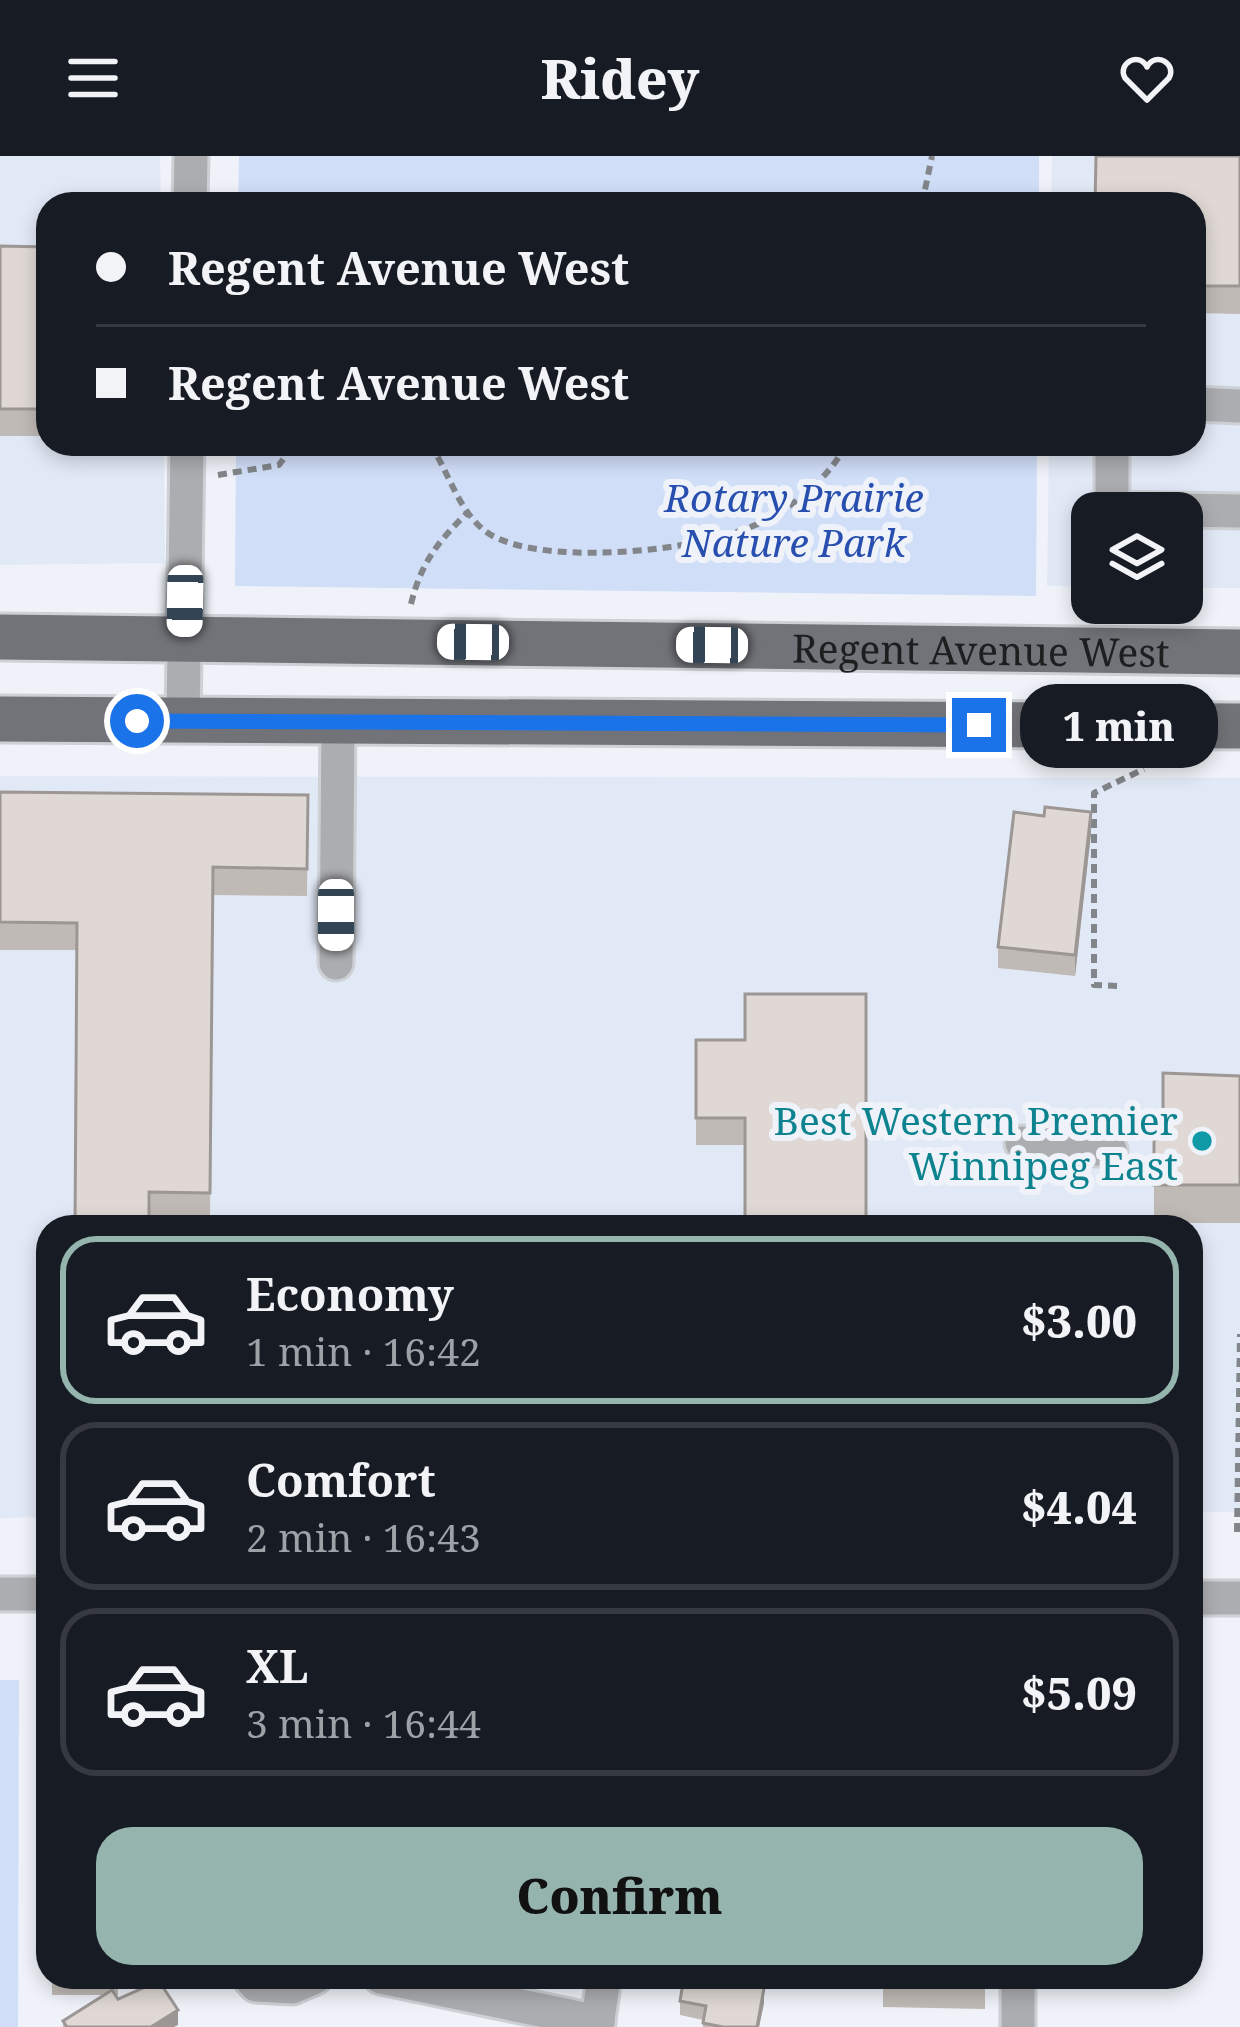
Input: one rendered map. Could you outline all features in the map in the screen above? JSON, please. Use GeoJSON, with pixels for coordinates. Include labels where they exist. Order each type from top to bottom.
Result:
{"type":"FeatureCollection","features":[{"type":"Feature","properties":{"kind":"main road","name":"Regent Avenue West"},"geometry":{"type":"LineString","coordinates":[[0,637],[1240,652]]}},
{"type":"Feature","properties":{"kind":"main road","name":"Regent Avenue West"},"geometry":{"type":"LineString","coordinates":[[0,719],[1240,726]]}},
{"type":"Feature","properties":{"kind":"street"},"geometry":{"type":"LineString","coordinates":[[190,156],[190,192]]}},
{"type":"Feature","properties":{"kind":"street"},"geometry":{"type":"LineString","coordinates":[[1206,405],[1240,406]]}},
{"type":"Feature","properties":{"kind":"street"},"geometry":{"type":"LineString","coordinates":[[183,722],[187,456]]}},
{"type":"Feature","properties":{"kind":"street"},"geometry":{"type":"LineString","coordinates":[[1112,456],[1112,509],[1240,511]]}},
{"type":"Feature","properties":{"kind":"street"},"geometry":{"type":"LineString","coordinates":[[336,963],[338,724]]}},
{"type":"Feature","properties":{"kind":"street"},"geometry":{"type":"LineString","coordinates":[[1022,1143],[1110,1150]]}},
{"type":"Feature","properties":{"kind":"street"},"geometry":{"type":"LineString","coordinates":[[0,1594],[36,1594]]}},
{"type":"Feature","properties":{"kind":"street"},"geometry":{"type":"LineString","coordinates":[[1203,1598],[1240,1598]]}},
{"type":"Feature","properties":{"kind":"street"},"geometry":{"type":"LineString","coordinates":[[435,1989],[597,2025],[602,1989]]}},
{"type":"Feature","properties":{"kind":"street"},"geometry":{"type":"LineString","coordinates":[[1018,1989],[1018,2027]]}},
{"type":"Feature","properties":{"kind":"path"},"geometry":{"type":"LineString","coordinates":[[924,192],[932,156]]}},
{"type":"Feature","properties":{"kind":"path"},"geometry":{"type":"LineString","coordinates":[[215,475],[279,465],[285,456]]}},
{"type":"Feature","properties":{"kind":"path"},"geometry":{"type":"LineString","coordinates":[[436,456],[467,513],[496,538],[541,550],[610,551],[704,540],[759,524],[814,489],[838,456]]}},
{"type":"Feature","properties":{"kind":"path"},"geometry":{"type":"LineString","coordinates":[[411,604],[420,568],[467,513]]}},
{"type":"Feature","properties":{"kind":"path"},"geometry":{"type":"LineString","coordinates":[[1117,986],[1094,985],[1094,793],[1144,769]]}},
{"type":"Feature","properties":{"kind":"path"},"geometry":{"type":"LineString","coordinates":[[1237,1532],[1240,1334]]}},
{"type":"Feature","properties":{"kind":"shaded area"},"geometry":{"type":"Polygon","coordinates":[[[0,156],[160,156],[161,192],[36,192],[36,456],[164,456],[165,563],[0,565],[0,156]]]}},
{"type":"Feature","properties":{"kind":"shaded area"},"geometry":{"type":"Polygon","coordinates":[[[1052,156],[1240,156],[1240,588],[1203,588],[1203,492],[1071,492],[1071,587],[1047,586],[1049,456],[1206,456],[1206,192],[1051,192],[1052,156]]]}},
{"type":"Feature","properties":{"kind":"shaded area"},"geometry":{"type":"Polygon","coordinates":[[[0,776],[1240,778],[1240,1512],[1203,1512],[1203,1215],[36,1215],[36,1517],[0,1518],[0,776]]]}},
{"type":"Feature","properties":{"kind":"green space"},"geometry":{"type":"Polygon","coordinates":[[[239,156],[1039,156],[1039,192],[238,192],[239,156]]]}},
{"type":"Feature","properties":{"kind":"green space","name":"Rotary Prairie Nature Park"},"geometry":{"type":"Polygon","coordinates":[[[236,456],[1037,456],[1036,596],[235,586],[236,456]]]}},
{"type":"Feature","properties":{"kind":"green space"},"geometry":{"type":"Polygon","coordinates":[[[0,1680],[19,1680],[18,2027],[0,2027],[0,1680]]]}},
{"type":"Feature","properties":{"kind":"building"},"geometry":{"type":"Polygon","coordinates":[[[1096,156],[1240,156],[1240,286],[1206,286],[1206,192],[1095,192],[1096,156]]]}},
{"type":"Feature","properties":{"kind":"building"},"geometry":{"type":"Polygon","coordinates":[[[0,246],[36,247],[36,409],[0,409],[0,246]]]}},
{"type":"Feature","properties":{"kind":"building"},"geometry":{"type":"Polygon","coordinates":[[[0,792],[308,795],[307,869],[213,867],[210,1193],[149,1192],[149,1215],[75,1215],[77,923],[0,922],[0,792]]]}},
{"type":"Feature","properties":{"kind":"building"},"geometry":{"type":"Polygon","coordinates":[[[1045,807],[1091,812],[1075,955],[998,947],[1014,812],[1044,816],[1045,807]]]}},
{"type":"Feature","properties":{"kind":"building"},"geometry":{"type":"Polygon","coordinates":[[[745,994],[866,994],[866,1215],[745,1215],[745,1118],[696,1118],[696,1040],[745,1040],[745,994]]]}},
{"type":"Feature","properties":{"kind":"building","name":"Best Western Premier Winnipeg East"},"geometry":{"type":"Polygon","coordinates":[[[1163,1073],[1240,1076],[1240,1185],[1154,1185],[1154,1134],[1163,1132],[1163,1073]]]}},
{"type":"Feature","properties":{"kind":"building"},"geometry":{"type":"Polygon","coordinates":[[[141,1989],[164,1989],[178,2010],[151,2027],[67,2027],[63,2021],[112,1990],[118,1999],[141,1989]]]}},
{"type":"Feature","properties":{"kind":"building"},"geometry":{"type":"Polygon","coordinates":[[[682,1989],[764,1989],[757,2027],[703,2023],[706,2006],[680,2001],[682,1989]]]}},
{"type":"Feature","properties":{"kind":"place","name":"Best Western Premier Winnipeg East"},"geometry":{"type":"Point","coordinates":[1202,1141]}},
{"type":"Feature","properties":{"kind":"route"},"geometry":{"type":"LineString","coordinates":[[137,721],[979,725]]}}]}
